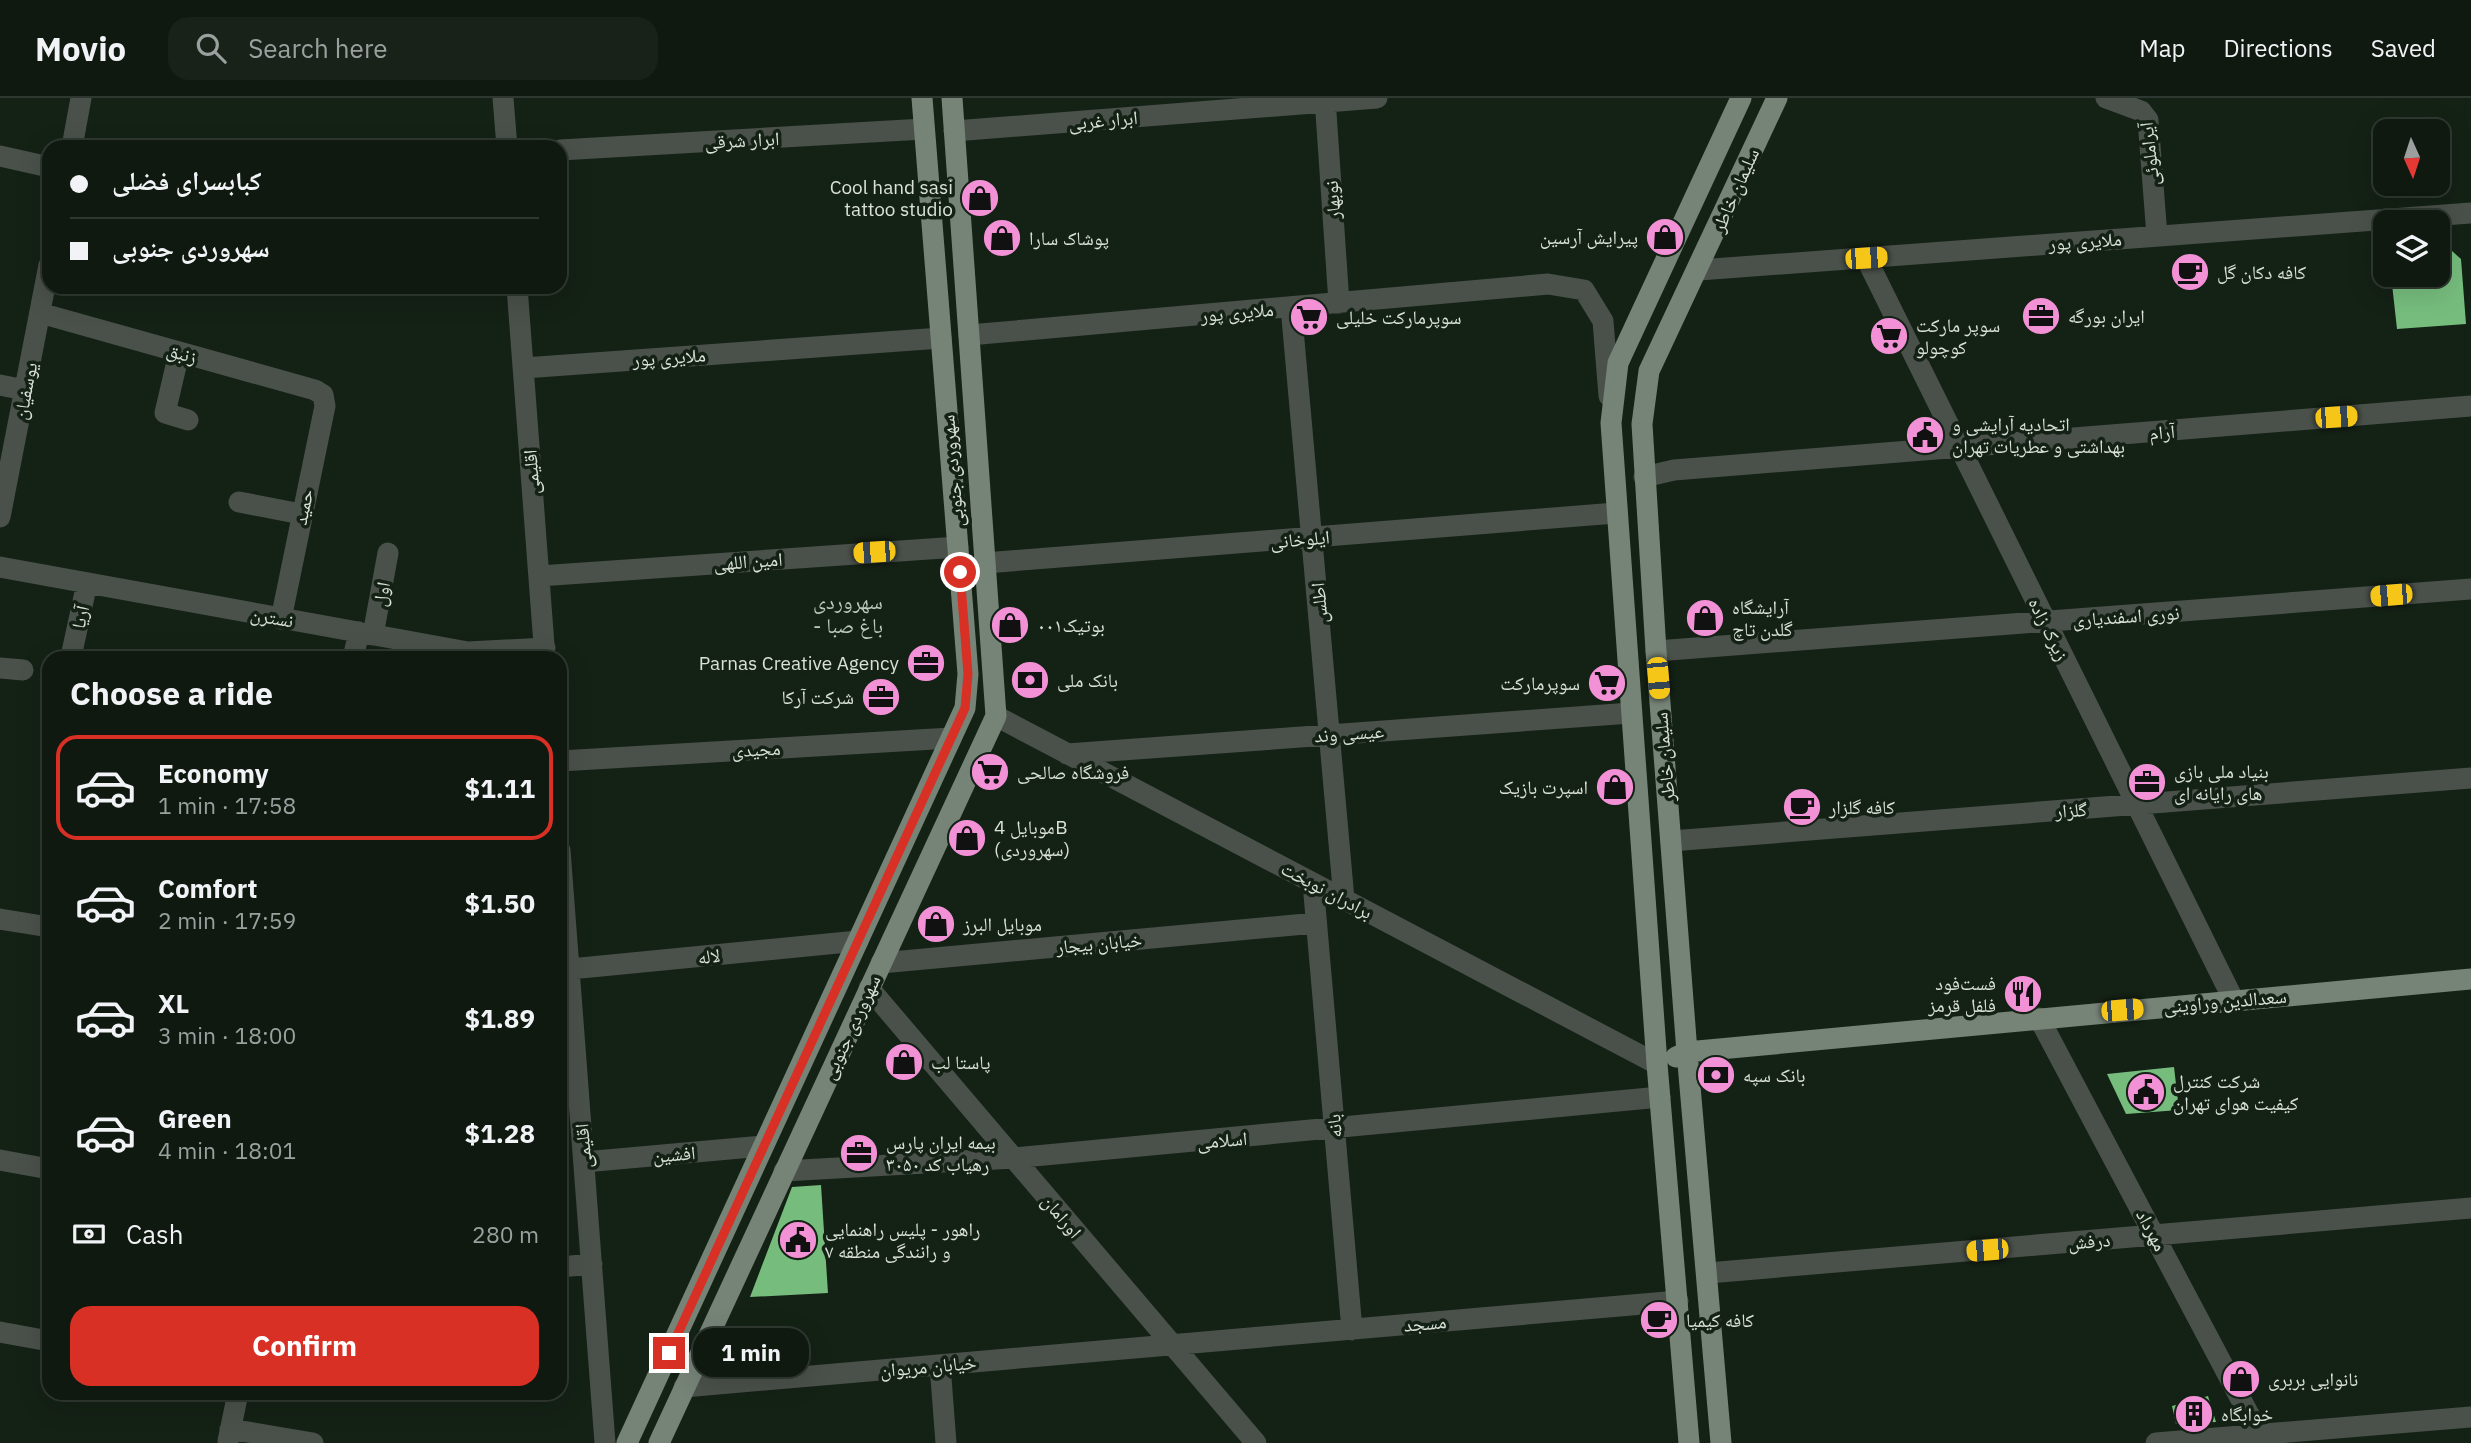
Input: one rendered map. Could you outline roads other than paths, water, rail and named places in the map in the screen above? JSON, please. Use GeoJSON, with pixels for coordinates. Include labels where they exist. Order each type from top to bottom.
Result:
{"type":"FeatureCollection","features":[{"type":"Feature","properties":{"kind":"main road","name":"سهروردی جنوبی"},"geometry":{"type":"LineString","coordinates":[[627,1443],[965,708],[968,674],[922,98]]}},
{"type":"Feature","properties":{"kind":"main road","name":"سهروردی جنوبی"},"geometry":{"type":"LineString","coordinates":[[659,1443],[996,716],[952,98]]}},
{"type":"Feature","properties":{"kind":"main road","name":"سلیمان خاطر"},"geometry":{"type":"LineString","coordinates":[[1689,1443],[1657,1064],[1611,423],[1618,363],[1741,98]]}},
{"type":"Feature","properties":{"kind":"main road","name":"سلیمان خاطر"},"geometry":{"type":"LineString","coordinates":[[1721,1443],[1656,650],[1643,424],[1649,371],[1699,270],[1777,98]]}},
{"type":"Feature","properties":{"kind":"main road"},"geometry":{"type":"LineString","coordinates":[[941,338],[969,335]]}},
{"type":"Feature","properties":{"kind":"main road","name":"سعدالدین وراوینی"},"geometry":{"type":"LineString","coordinates":[[1657,1064],[1687,1052],[2233,999],[2471,979]]}},
{"type":"Feature","properties":{"kind":"main road"},"geometry":{"type":"LineString","coordinates":[[658,1376],[684,1387]]}},
{"type":"Feature","properties":{"kind":"street"},"geometry":{"type":"LineString","coordinates":[[73,140],[81,98]]}},
{"type":"Feature","properties":{"kind":"street"},"geometry":{"type":"LineString","coordinates":[[503,98],[506,140]]}},
{"type":"Feature","properties":{"kind":"street","name":"ابرار غربی"},"geometry":{"type":"LineString","coordinates":[[954,131],[1377,98]]}},
{"type":"Feature","properties":{"kind":"street","name":"آیراملوئی"},"geometry":{"type":"LineString","coordinates":[[2106,98],[2141,111],[2148,120],[2157,236]]}},
{"type":"Feature","properties":{"kind":"street","name":"نوبهار"},"geometry":{"type":"LineString","coordinates":[[1325,100],[1339,303]]}},
{"type":"Feature","properties":{"kind":"street","name":"ابرار شرقی"},"geometry":{"type":"LineString","coordinates":[[567,150],[924,129]]}},
{"type":"Feature","properties":{"kind":"street"},"geometry":{"type":"LineString","coordinates":[[0,156],[42,165]]}},
{"type":"Feature","properties":{"kind":"street","name":"ملایری پور"},"geometry":{"type":"LineString","coordinates":[[1699,270],[2471,213]]}},
{"type":"Feature","properties":{"kind":"street","name":"زیرک زاده"},"geometry":{"type":"LineString","coordinates":[[1866,258],[2233,999]]}},
{"type":"Feature","properties":{"kind":"street","name":"ملایری پور"},"geometry":{"type":"LineString","coordinates":[[969,335],[1548,284],[1584,290],[1603,321],[1611,423]]}},
{"type":"Feature","properties":{"kind":"street","name":"یوسفیان"},"geometry":{"type":"LineString","coordinates":[[0,517],[44,294]]}},
{"type":"Feature","properties":{"kind":"street","name":"اقلیمی"},"geometry":{"type":"LineString","coordinates":[[518,294],[545,651]]}},
{"type":"Feature","properties":{"kind":"street","name":"اطلس"},"geometry":{"type":"LineString","coordinates":[[1291,307],[1331,734],[1343,899]]}},
{"type":"Feature","properties":{"kind":"street","name":"زنبق"},"geometry":{"type":"LineString","coordinates":[[40,313],[315,390],[323,396]]}},
{"type":"Feature","properties":{"kind":"street","name":"ملایری پور"},"geometry":{"type":"LineString","coordinates":[[523,368],[941,338]]}},
{"type":"Feature","properties":{"kind":"street"},"geometry":{"type":"LineString","coordinates":[[179,353],[165,413],[188,420]]}},
{"type":"Feature","properties":{"kind":"street"},"geometry":{"type":"LineString","coordinates":[[0,385],[25,390]]}},
{"type":"Feature","properties":{"kind":"street","name":"حمید"},"geometry":{"type":"LineString","coordinates":[[281,619],[325,406],[323,396]]}},
{"type":"Feature","properties":{"kind":"street","name":"آرام"},"geometry":{"type":"LineString","coordinates":[[1644,477],[1674,470],[2471,406]]}},
{"type":"Feature","properties":{"kind":"street"},"geometry":{"type":"LineString","coordinates":[[239,502],[301,514]]}},
{"type":"Feature","properties":{"kind":"street","name":"ایلوخانی"},"geometry":{"type":"LineString","coordinates":[[985,563],[1616,513]]}},
{"type":"Feature","properties":{"kind":"street","name":"امین اللهی"},"geometry":{"type":"LineString","coordinates":[[539,576],[958,547]]}},
{"type":"Feature","properties":{"kind":"street","name":"اول"},"geometry":{"type":"LineString","coordinates":[[357,651],[366,633],[388,553]]}},
{"type":"Feature","properties":{"kind":"street","name":"نسترن"},"geometry":{"type":"LineString","coordinates":[[0,567],[366,633],[449,651]]}},
{"type":"Feature","properties":{"kind":"street","name":"آریا"},"geometry":{"type":"LineString","coordinates":[[72,651],[88,583]]}},
{"type":"Feature","properties":{"kind":"street","name":"نوری اسفندیاری"},"geometry":{"type":"LineString","coordinates":[[1656,650],[2471,589]]}},
{"type":"Feature","properties":{"kind":"street"},"geometry":{"type":"LineString","coordinates":[[0,668],[23,670]]}},
{"type":"Feature","properties":{"kind":"street","name":"عیسی وند"},"geometry":{"type":"LineString","coordinates":[[1068,754],[1631,713]]}},
{"type":"Feature","properties":{"kind":"street","name":"برادران نوبخت"},"geometry":{"type":"LineString","coordinates":[[996,716],[1657,1064]]}},
{"type":"Feature","properties":{"kind":"street","name":"مجیدی"},"geometry":{"type":"LineString","coordinates":[[567,761],[951,738]]}},
{"type":"Feature","properties":{"kind":"street","name":"گلزار"},"geometry":{"type":"LineString","coordinates":[[1671,841],[2471,778]]}},
{"type":"Feature","properties":{"kind":"street","name":"بانه"},"geometry":{"type":"LineString","coordinates":[[1313,883],[1352,1329]]}},
{"type":"Feature","properties":{"kind":"street"},"geometry":{"type":"LineString","coordinates":[[0,919],[42,926]]}},
{"type":"Feature","properties":{"kind":"street","name":"خیابان بیجار"},"geometry":{"type":"LineString","coordinates":[[881,963],[1317,923]]}},
{"type":"Feature","properties":{"kind":"street","name":"لاله"},"geometry":{"type":"LineString","coordinates":[[567,970],[858,941]]}},
{"type":"Feature","properties":{"kind":"street","name":"اورامان"},"geometry":{"type":"LineString","coordinates":[[869,988],[1256,1443]]}},
{"type":"Feature","properties":{"kind":"street","name":"مهرداد"},"geometry":{"type":"LineString","coordinates":[[2039,1018],[2262,1439]]}},
{"type":"Feature","properties":{"kind":"street","name":"اقلیمی"},"geometry":{"type":"LineString","coordinates":[[567,1034],[568,1066],[584,1162],[605,1443]]}},
{"type":"Feature","properties":{"kind":"street","name":"اسلامی"},"geometry":{"type":"LineString","coordinates":[[784,1171],[1014,1158],[1335,1130],[1660,1097]]}},
{"type":"Feature","properties":{"kind":"street","name":"افشین"},"geometry":{"type":"LineString","coordinates":[[584,1162],[763,1146]]}},
{"type":"Feature","properties":{"kind":"street"},"geometry":{"type":"LineString","coordinates":[[0,1160],[42,1168]]}},
{"type":"Feature","properties":{"kind":"street","name":"درفش"},"geometry":{"type":"LineString","coordinates":[[1708,1273],[2471,1208]]}},
{"type":"Feature","properties":{"kind":"street"},"geometry":{"type":"LineString","coordinates":[[567,1266],[592,1264]]}},
{"type":"Feature","properties":{"kind":"street","name":"مسجد"},"geometry":{"type":"LineString","coordinates":[[1172,1345],[1678,1301]]}},
{"type":"Feature","properties":{"kind":"street"},"geometry":{"type":"LineString","coordinates":[[0,1332],[42,1340]]}},
{"type":"Feature","properties":{"kind":"street","name":"خیابان مریوان"},"geometry":{"type":"LineString","coordinates":[[684,1387],[1172,1345]]}},
{"type":"Feature","properties":{"kind":"street"},"geometry":{"type":"LineString","coordinates":[[940,1365],[946,1443]]}},
{"type":"Feature","properties":{"kind":"street"},"geometry":{"type":"LineString","coordinates":[[237,1400],[229,1436],[313,1443]]}},
{"type":"Feature","properties":{"kind":"street"},"geometry":{"type":"LineString","coordinates":[[2156,1443],[2262,1439],[2471,1417]]}},
{"type":"Feature","properties":{"kind":"place","name":"Cool hand sasi tattoo studio"},"geometry":{"type":"Point","coordinates":[980,198]}},
{"type":"Feature","properties":{"kind":"place","name":"پیرایش آرسین"},"geometry":{"type":"Point","coordinates":[1665,237]}},
{"type":"Feature","properties":{"kind":"place","name":"پوشاک سارا"},"geometry":{"type":"Point","coordinates":[1002,238]}},
{"type":"Feature","properties":{"kind":"place","name":"کافه دکان گل"},"geometry":{"type":"Point","coordinates":[2190,272]}},
{"type":"Feature","properties":{"kind":"place","name":"ایران بورگه"},"geometry":{"type":"Point","coordinates":[2041,316]}},
{"type":"Feature","properties":{"kind":"place","name":"سوپرمارکت خلیلی"},"geometry":{"type":"Point","coordinates":[1309,317]}},
{"type":"Feature","properties":{"kind":"place","name":"سوپر مارکت کوچولو"},"geometry":{"type":"Point","coordinates":[1889,336]}},
{"type":"Feature","properties":{"kind":"place","name":"اتحادیه آرایشی و بهداشتی و عطریات تهران"},"geometry":{"type":"Point","coordinates":[1925,435]}},
{"type":"Feature","properties":{"kind":"place","name":"آرایشگاه گلدن تاچ"},"geometry":{"type":"Point","coordinates":[1705,618]}},
{"type":"Feature","properties":{"kind":"place","name":"بوتیک۰۰۱"},"geometry":{"type":"Point","coordinates":[1010,625]}},
{"type":"Feature","properties":{"kind":"place","name":"Parnas Creative Agency"},"geometry":{"type":"Point","coordinates":[926,663]}},
{"type":"Feature","properties":{"kind":"place","name":"بانک ملی"},"geometry":{"type":"Point","coordinates":[1030,680]}},
{"type":"Feature","properties":{"kind":"place","name":"سوپرمارکت"},"geometry":{"type":"Point","coordinates":[1607,683]}},
{"type":"Feature","properties":{"kind":"place","name":"شرکت آرکا"},"geometry":{"type":"Point","coordinates":[881,697]}},
{"type":"Feature","properties":{"kind":"place","name":"فروشگاه صالحی"},"geometry":{"type":"Point","coordinates":[990,772]}},
{"type":"Feature","properties":{"kind":"place","name":"بنیاد ملی بازی های رایانه ای"},"geometry":{"type":"Point","coordinates":[2147,782]}},
{"type":"Feature","properties":{"kind":"place","name":"اسپرت بازیک"},"geometry":{"type":"Point","coordinates":[1615,787]}},
{"type":"Feature","properties":{"kind":"place","name":"کافه گلزار"},"geometry":{"type":"Point","coordinates":[1802,807]}},
{"type":"Feature","properties":{"kind":"place","name":"موبایل 4B (سهروردی)"},"geometry":{"type":"Point","coordinates":[967,838]}},
{"type":"Feature","properties":{"kind":"place","name":"موبایل البرز"},"geometry":{"type":"Point","coordinates":[936,924]}},
{"type":"Feature","properties":{"kind":"place","name":"فست‌فود فلفل قرمز"},"geometry":{"type":"Point","coordinates":[2023,994]}},
{"type":"Feature","properties":{"kind":"place","name":"پاستا لب"},"geometry":{"type":"Point","coordinates":[904,1062]}},
{"type":"Feature","properties":{"kind":"place","name":"بانک سپه"},"geometry":{"type":"Point","coordinates":[1716,1075]}},
{"type":"Feature","properties":{"kind":"place","name":"شرکت کنترل کیفیت هوای تهران"},"geometry":{"type":"Point","coordinates":[2146,1092]}},
{"type":"Feature","properties":{"kind":"place","name":"بیمه ایران پارس رهیاب کد ۳۰۵۰"},"geometry":{"type":"Point","coordinates":[859,1153]}},
{"type":"Feature","properties":{"kind":"place","name":"راهور - پلیس راهنمایی و رانندگی منطقه ۷"},"geometry":{"type":"Point","coordinates":[798,1240]}},
{"type":"Feature","properties":{"kind":"place","name":"کافه کیمیا"},"geometry":{"type":"Point","coordinates":[1659,1320]}},
{"type":"Feature","properties":{"kind":"place","name":"نانوایی بربری"},"geometry":{"type":"Point","coordinates":[2241,1379]}},
{"type":"Feature","properties":{"kind":"place","name":"خوابگاه"},"geometry":{"type":"Point","coordinates":[2194,1414]}},
{"type":"Feature","properties":{"kind":"district","name":"سهروردی - باغ صبا"},"geometry":{"type":"Point","coordinates":[848,613]}}]}
